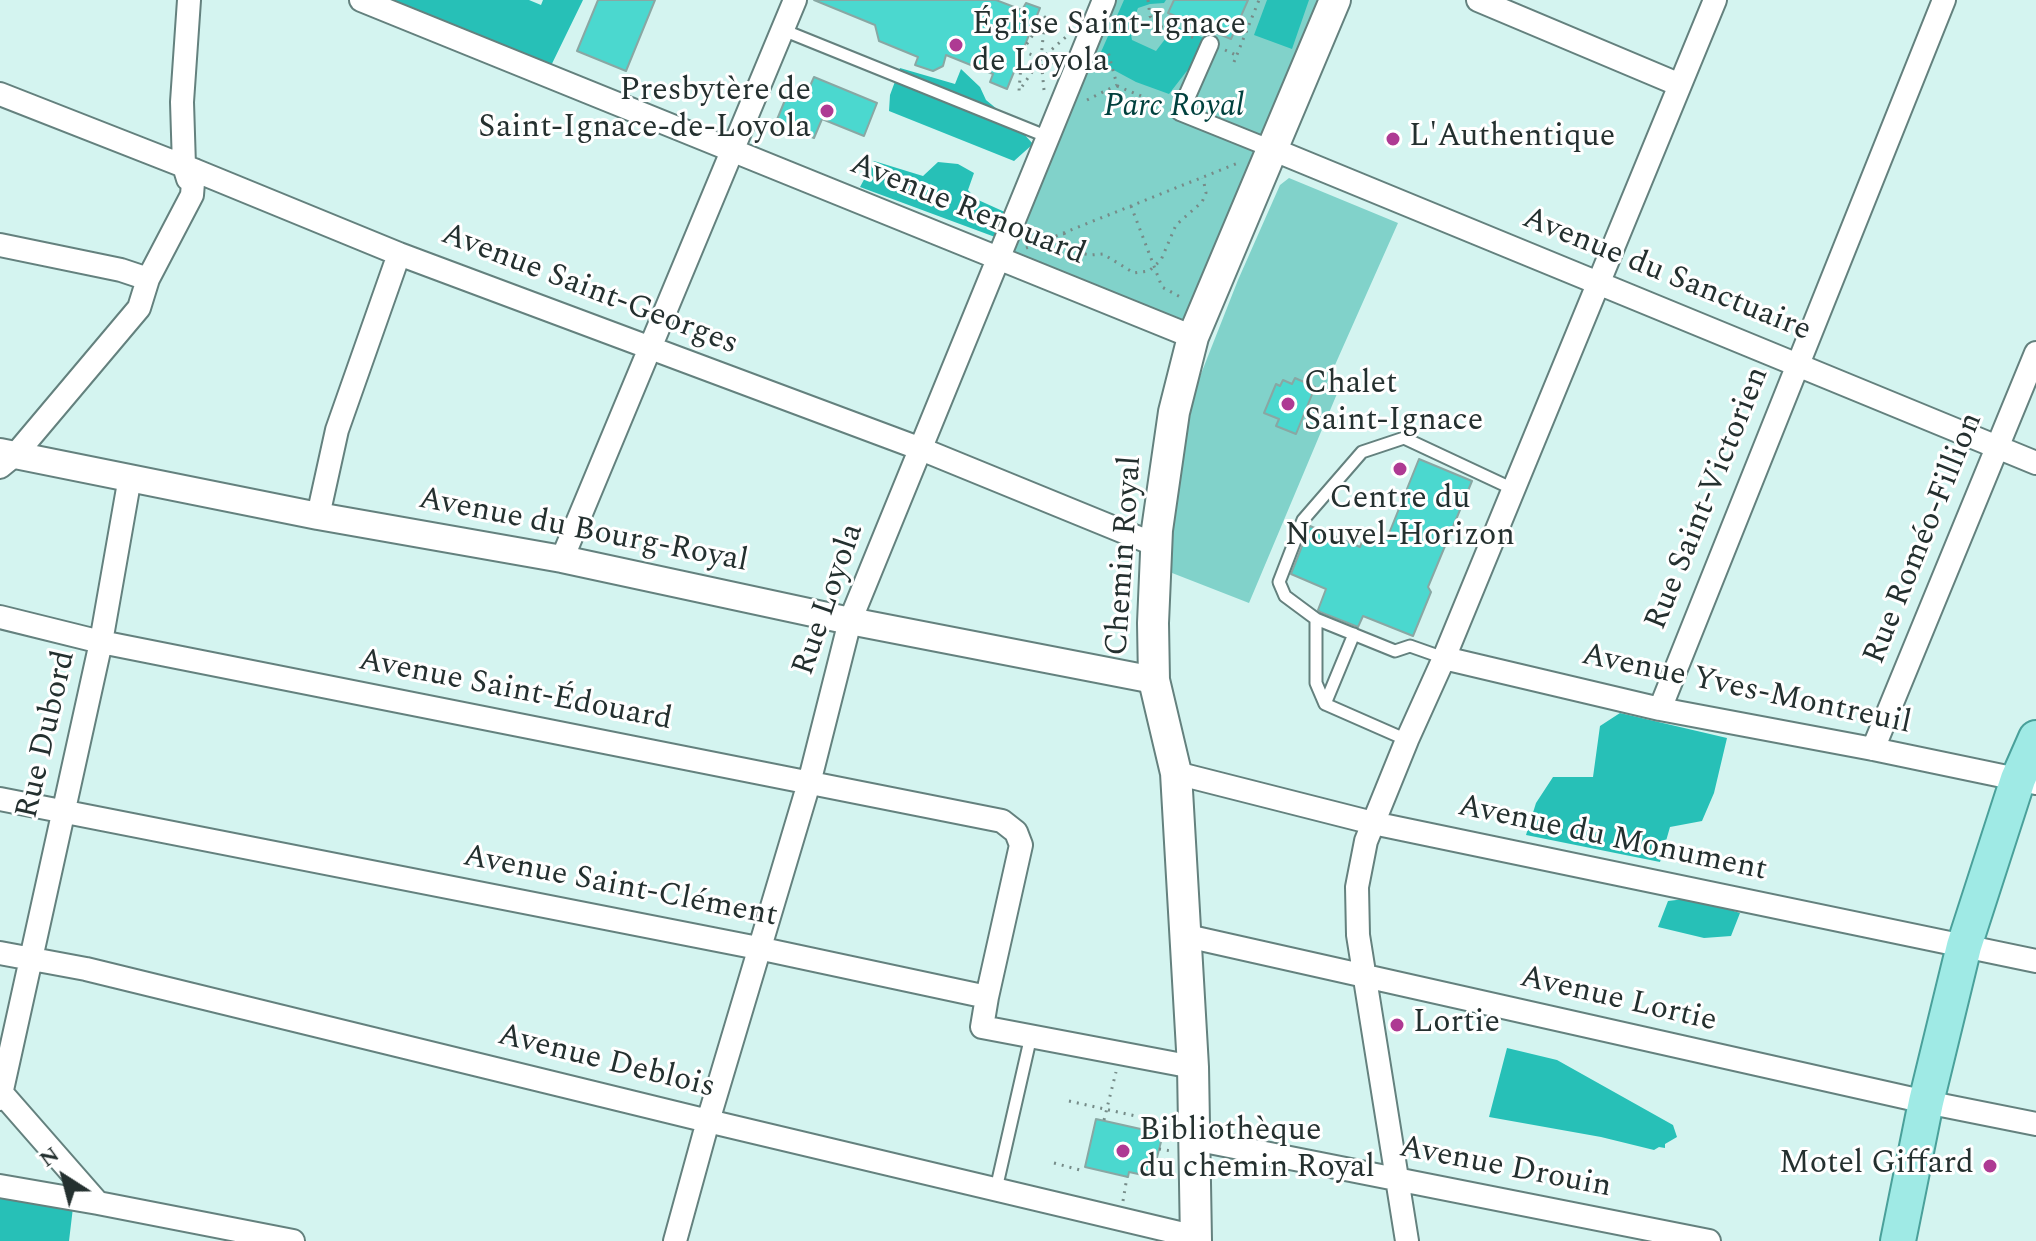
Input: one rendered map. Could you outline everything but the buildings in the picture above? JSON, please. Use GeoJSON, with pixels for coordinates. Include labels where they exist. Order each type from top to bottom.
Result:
{"type":"FeatureCollection","features":[{"type":"Feature","properties":{"kind":"main road","name":"Chemin Royal"},"geometry":{"type":"LineString","coordinates":[[1196,1239],[1193,1067],[1176,773],[1154,680],[1157,530],[1174,412],[1193,337],[1335,0]]}},
{"type":"Feature","properties":{"kind":"main road"},"geometry":{"type":"LineString","coordinates":[[1898,1241],[1926,1102],[1964,946],[2027,781],[2036,738]]}},
{"type":"Feature","properties":{"kind":"street"},"geometry":{"type":"LineString","coordinates":[[5,458],[139,308],[148,279],[192,195],[182,102],[189,0]]}},
{"type":"Feature","properties":{"kind":"street","name":"Avenue Renouard"},"geometry":{"type":"LineString","coordinates":[[361,0],[1193,337]]}},
{"type":"Feature","properties":{"kind":"street"},"geometry":{"type":"LineString","coordinates":[[562,559],[795,0]]}},
{"type":"Feature","properties":{"kind":"street"},"geometry":{"type":"LineString","coordinates":[[1478,0],[1680,85]]}},
{"type":"Feature","properties":{"kind":"street"},"geometry":{"type":"LineString","coordinates":[[1407,1241],[1358,935],[1357,887],[1366,841],[1715,0]]}},
{"type":"Feature","properties":{"kind":"street","name":"Rue Saint-Victorien"},"geometry":{"type":"LineString","coordinates":[[1660,709],[1944,0]]}},
{"type":"Feature","properties":{"kind":"street","name":"Rue Loyola"},"geometry":{"type":"LineString","coordinates":[[675,1241],[758,948],[809,783],[850,621],[1101,7]]}},
{"type":"Feature","properties":{"kind":"street"},"geometry":{"type":"LineString","coordinates":[[1210,44],[1180,112],[1272,149]]}},
{"type":"Feature","properties":{"kind":"street","name":"Avenue Saint-Georges"},"geometry":{"type":"LineString","coordinates":[[0,94],[399,254],[921,449],[1156,545]]}},
{"type":"Feature","properties":{"kind":"street","name":"Avenue du Sanctuaire"},"geometry":{"type":"LineString","coordinates":[[1272,149],[2036,463]]}},
{"type":"Feature","properties":{"kind":"street"},"geometry":{"type":"LineString","coordinates":[[0,245],[121,270],[148,279]]}},
{"type":"Feature","properties":{"kind":"street"},"geometry":{"type":"LineString","coordinates":[[318,516],[337,430],[399,254]]}},
{"type":"Feature","properties":{"kind":"street","name":"Rue Roméo-Fillion"},"geometry":{"type":"LineString","coordinates":[[1873,749],[2036,353]]}},
{"type":"Feature","properties":{"kind":"street","name":"Avenue du Bourg-Royal"},"geometry":{"type":"LineString","coordinates":[[5,458],[130,477],[318,516],[562,559],[850,621],[1154,680]]}},
{"type":"Feature","properties":{"kind":"street","name":"Rue Dubord"},"geometry":{"type":"LineString","coordinates":[[0,1094],[101,642],[130,477]]}},
{"type":"Feature","properties":{"kind":"street","name":"Avenue Saint-Édouard"},"geometry":{"type":"LineString","coordinates":[[0,617],[101,642],[1002,821],[1016,832],[1021,845],[987,997]]}},
{"type":"Feature","properties":{"kind":"street","name":"Avenue Yves-Montreuil"},"geometry":{"type":"LineString","coordinates":[[1444,658],[1660,709],[2027,781]]}},
{"type":"Feature","properties":{"kind":"street","name":"Avenue du Monument"},"geometry":{"type":"LineString","coordinates":[[1176,773],[1373,823],[2036,961]]}},
{"type":"Feature","properties":{"kind":"street","name":"Avenue Saint-Clément"},"geometry":{"type":"LineString","coordinates":[[0,799],[758,948],[987,997]]}},
{"type":"Feature","properties":{"kind":"street","name":"Avenue Lortie"},"geometry":{"type":"LineString","coordinates":[[1187,936],[2036,1124]]}},
{"type":"Feature","properties":{"kind":"street","name":"Avenue Deblois"},"geometry":{"type":"LineString","coordinates":[[0,953],[101,972],[1196,1239]]}},
{"type":"Feature","properties":{"kind":"street"},"geometry":{"type":"LineString","coordinates":[[987,997],[982,1027],[1193,1067]]}},
{"type":"Feature","properties":{"kind":"street"},"geometry":{"type":"LineString","coordinates":[[0,1094],[98,1203]]}},
{"type":"Feature","properties":{"kind":"street","name":"Avenue Drouin"},"geometry":{"type":"LineString","coordinates":[[1194,1135],[1397,1181],[1709,1241]]}},
{"type":"Feature","properties":{"kind":"street"},"geometry":{"type":"LineString","coordinates":[[0,1186],[293,1241]]}},
{"type":"Feature","properties":{"kind":"lane"},"geometry":{"type":"LineString","coordinates":[[783,30],[1048,137]]}},
{"type":"Feature","properties":{"kind":"lane"},"geometry":{"type":"LineString","coordinates":[[1444,658],[1410,646],[1395,651],[1316,619],[1285,596],[1279,582],[1303,520],[1362,452],[1404,438],[1513,489]]}},
{"type":"Feature","properties":{"kind":"lane"},"geometry":{"type":"LineString","coordinates":[[1316,619],[1316,683],[1325,704],[1407,740]]}},
{"type":"Feature","properties":{"kind":"lane"},"geometry":{"type":"LineString","coordinates":[[1325,704],[1354,634]]}},
{"type":"Feature","properties":{"kind":"lane"},"geometry":{"type":"LineString","coordinates":[[996,1189],[1031,1036]]}},
{"type":"Feature","properties":{"kind":"path"},"geometry":{"type":"LineString","coordinates":[[1148,0],[1150,16],[1156,25],[1236,55]]}},
{"type":"Feature","properties":{"kind":"path"},"geometry":{"type":"LineString","coordinates":[[1234,62],[1259,0]]}},
{"type":"Feature","properties":{"kind":"path"},"geometry":{"type":"LineString","coordinates":[[1101,7],[1117,85]]}},
{"type":"Feature","properties":{"kind":"path"},"geometry":{"type":"LineString","coordinates":[[1041,59],[1019,91],[1022,51],[1045,17],[1041,59],[1044,91]]}},
{"type":"Feature","properties":{"kind":"path"},"geometry":{"type":"LineString","coordinates":[[1022,51],[1076,69]]}},
{"type":"Feature","properties":{"kind":"path"},"geometry":{"type":"LineString","coordinates":[[1058,113],[1117,85],[1180,112]]}},
{"type":"Feature","properties":{"kind":"path"},"geometry":{"type":"LineString","coordinates":[[999,259],[1272,149]]}},
{"type":"Feature","properties":{"kind":"path"},"geometry":{"type":"LineString","coordinates":[[1064,233],[1070,247],[1078,253],[1103,254],[1134,273],[1149,271],[1161,260],[1176,225],[1202,202],[1206,193],[1202,177]]}},
{"type":"Feature","properties":{"kind":"path"},"geometry":{"type":"LineString","coordinates":[[1131,206],[1162,287],[1206,307]]}},
{"type":"Feature","properties":{"kind":"path"},"geometry":{"type":"LineString","coordinates":[[1104,1120],[1120,1053]]}},
{"type":"Feature","properties":{"kind":"path"},"geometry":{"type":"LineString","coordinates":[[1069,1101],[1194,1135]]}},
{"type":"Feature","properties":{"kind":"path"},"geometry":{"type":"LineString","coordinates":[[1054,1163],[1080,1170]]}},
{"type":"Feature","properties":{"kind":"green space","name":"Parc Royal"},"geometry":{"type":"Polygon","coordinates":[[[1104,0],[1335,0],[1193,337],[999,259],[1104,0]]]}},
{"type":"Feature","properties":{"kind":"green space"},"geometry":{"type":"Polygon","coordinates":[[[1289,178],[1398,223],[1327,383],[1339,389],[1249,603],[1167,571],[1179,460],[1197,384],[1280,185],[1289,178]]]}},
{"type":"Feature","properties":{"kind":"shaded area"},"geometry":{"type":"Polygon","coordinates":[[[388,0],[529,0],[541,5],[543,0],[583,0],[546,76],[388,0]]]}},
{"type":"Feature","properties":{"kind":"shaded area"},"geometry":{"type":"Polygon","coordinates":[[[1124,0],[1166,0],[1138,8],[1130,29],[1132,40],[1156,51],[1175,26],[1206,39],[1200,60],[1169,94],[1136,82],[1097,61],[1124,0]]]}},
{"type":"Feature","properties":{"kind":"shaded area"},"geometry":{"type":"Polygon","coordinates":[[[1267,0],[1309,0],[1292,49],[1254,35],[1267,0]]]}},
{"type":"Feature","properties":{"kind":"shaded area"},"geometry":{"type":"Polygon","coordinates":[[[900,68],[955,84],[961,69],[980,87],[986,100],[1033,144],[1014,161],[889,111],[890,95],[900,68]]]}},
{"type":"Feature","properties":{"kind":"shaded area"},"geometry":{"type":"Polygon","coordinates":[[[874,161],[923,176],[938,162],[958,164],[974,173],[968,190],[976,199],[1007,213],[995,237],[860,187],[874,161]]]}},
{"type":"Feature","properties":{"kind":"shaded area"},"geometry":{"type":"Polygon","coordinates":[[[1620,713],[1727,738],[1714,793],[1702,821],[1670,827],[1660,862],[1526,835],[1536,803],[1553,777],[1593,777],[1600,726],[1620,713]]]}},
{"type":"Feature","properties":{"kind":"shaded area"},"geometry":{"type":"Polygon","coordinates":[[[1693,898],[1740,913],[1731,936],[1704,938],[1658,927],[1668,901],[1693,898]]]}},
{"type":"Feature","properties":{"kind":"shaded area"},"geometry":{"type":"Polygon","coordinates":[[[1507,1048],[1557,1060],[1673,1125],[1677,1137],[1665,1144],[1665,1148],[1654,1150],[1489,1117],[1507,1048]]]}},
{"type":"Feature","properties":{"kind":"shaded area"},"geometry":{"type":"Polygon","coordinates":[[[0,1197],[74,1199],[69,1241],[0,1241],[0,1197]]]}},
{"type":"Feature","properties":{"kind":"place","name":"Église Saint-Ignace de Loyola"},"geometry":{"type":"Point","coordinates":[956,45]}},
{"type":"Feature","properties":{"kind":"place","name":"Presbytère de Saint-Ignace-de-Loyola"},"geometry":{"type":"Point","coordinates":[827,111]}},
{"type":"Feature","properties":{"kind":"place","name":"L'Authentique"},"geometry":{"type":"Point","coordinates":[1393,139]}},
{"type":"Feature","properties":{"kind":"place","name":"Chalet Saint-Ignace"},"geometry":{"type":"Point","coordinates":[1288,404]}},
{"type":"Feature","properties":{"kind":"place","name":"Centre du Nouvel-Horizon"},"geometry":{"type":"Point","coordinates":[1400,469]}},
{"type":"Feature","properties":{"kind":"place","name":"Lortie"},"geometry":{"type":"Point","coordinates":[1397,1025]}},
{"type":"Feature","properties":{"kind":"place","name":"Bibliothèque du chemin Royal"},"geometry":{"type":"Point","coordinates":[1123,1151]}},
{"type":"Feature","properties":{"kind":"place","name":"Motel Giffard"},"geometry":{"type":"Point","coordinates":[1990,1166]}}]}
